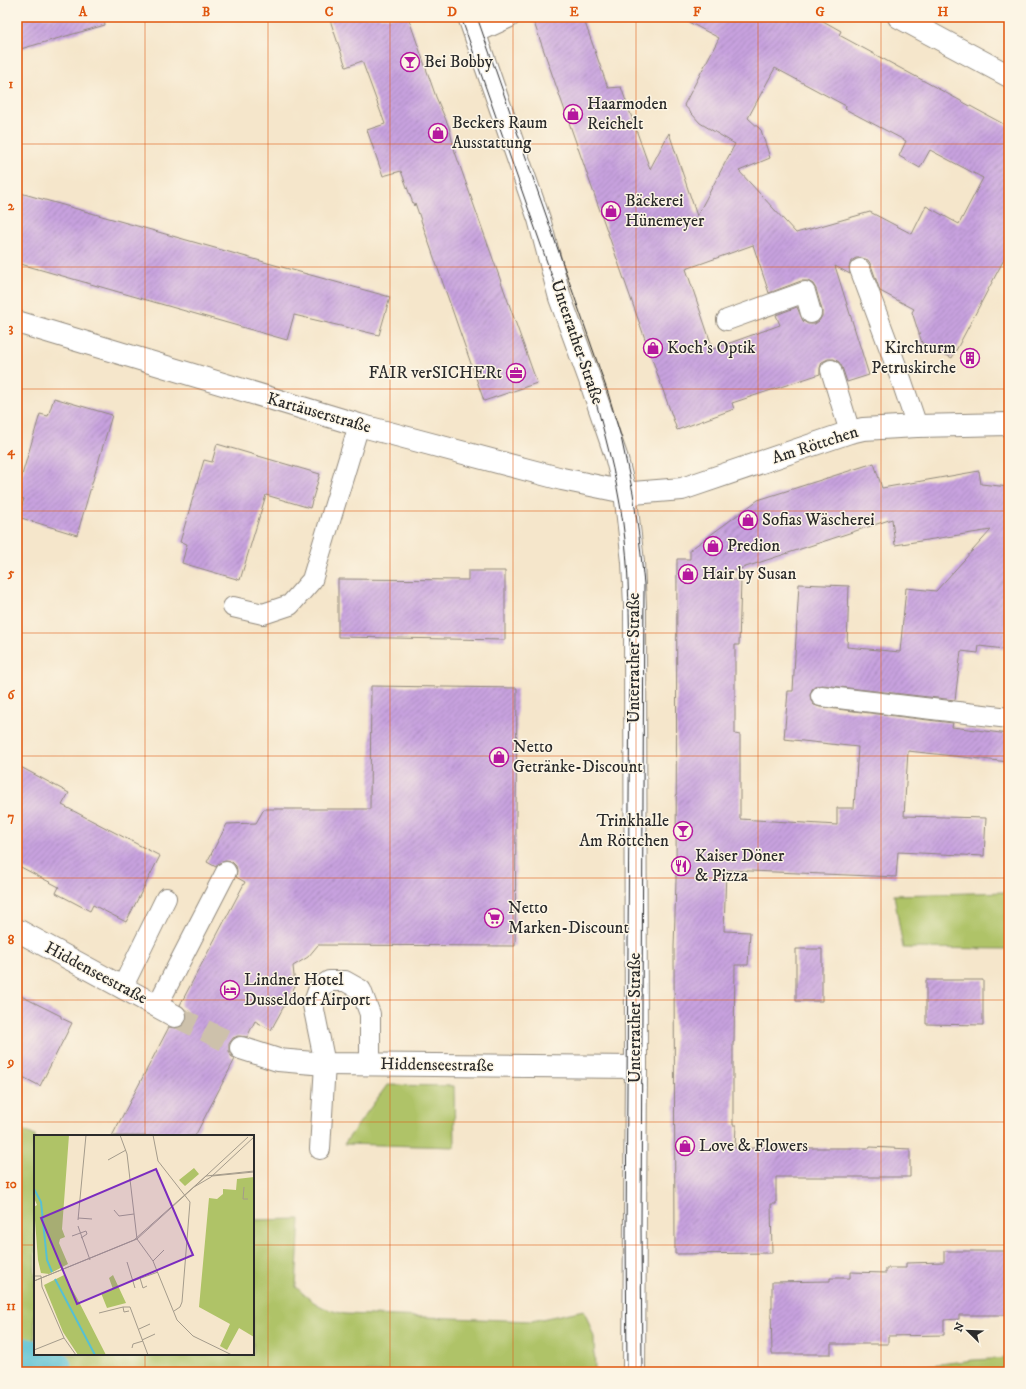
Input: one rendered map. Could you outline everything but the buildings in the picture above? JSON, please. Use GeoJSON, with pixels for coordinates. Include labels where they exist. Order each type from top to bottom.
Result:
{"type":"FeatureCollection","features":[{"type":"Feature","properties":{"kind":"street"},"geometry":{"type":"LineString","coordinates":[[899,17],[1009,76]]}},
{"type":"Feature","properties":{"kind":"street","name":"Unterrather Straße"},"geometry":{"type":"LineString","coordinates":[[471,25],[539,219],[560,298],[604,420],[616,456],[625,492],[633,562],[635,610],[636,1067],[634,1372]]}},
{"type":"Feature","properties":{"kind":"street","name":"Kartäuserstraße"},"geometry":{"type":"LineString","coordinates":[[17,322],[359,425],[562,479],[625,492]]}},
{"type":"Feature","properties":{"kind":"street","name":"Am Röttchen"},"geometry":{"type":"LineString","coordinates":[[625,492],[633,493],[682,488],[863,429],[1009,424]]}},
{"type":"Feature","properties":{"kind":"street","name":"Hiddenseestraße"},"geometry":{"type":"LineString","coordinates":[[17,930],[166,1011]]}},
{"type":"Feature","properties":{"kind":"street","name":"Hiddenseestraße"},"geometry":{"type":"LineString","coordinates":[[241,1048],[278,1060],[325,1064],[636,1067]]}},
{"type":"Feature","properties":{"kind":"lane"},"geometry":{"type":"LineString","coordinates":[[471,25],[482,30],[510,17]]}},
{"type":"Feature","properties":{"kind":"lane"},"geometry":{"type":"LineString","coordinates":[[860,269],[917,426]]}},
{"type":"Feature","properties":{"kind":"lane"},"geometry":{"type":"LineString","coordinates":[[727,320],[805,292],[811,313]]}},
{"type":"Feature","properties":{"kind":"lane"},"geometry":{"type":"LineString","coordinates":[[830,370],[850,432]]}},
{"type":"Feature","properties":{"kind":"lane"},"geometry":{"type":"LineString","coordinates":[[233,607],[262,614],[290,605],[312,580],[359,425]]}},
{"type":"Feature","properties":{"kind":"lane"},"geometry":{"type":"LineString","coordinates":[[820,696],[1009,718]]}},
{"type":"Feature","properties":{"kind":"lane"},"geometry":{"type":"LineString","coordinates":[[166,1011],[226,872]]}},
{"type":"Feature","properties":{"kind":"lane"},"geometry":{"type":"LineString","coordinates":[[122,988],[166,898]]}},
{"type":"Feature","properties":{"kind":"lane"},"geometry":{"type":"LineString","coordinates":[[320,1149],[325,1064],[313,1005],[319,988],[329,981],[345,981],[361,990],[370,1014],[370,1064]]}},
{"type":"Feature","properties":{"kind":"green space"},"geometry":{"type":"Polygon","coordinates":[[[1009,892],[1009,949],[903,948],[894,895],[1009,892]]]}},
{"type":"Feature","properties":{"kind":"green space"},"geometry":{"type":"Polygon","coordinates":[[[387,1085],[454,1086],[455,1147],[344,1144],[387,1085]]]}},
{"type":"Feature","properties":{"kind":"green space"},"geometry":{"type":"Polygon","coordinates":[[[17,1127],[34,1136],[34,1355],[254,1355],[254,1220],[300,1219],[296,1287],[318,1305],[330,1310],[345,1314],[532,1321],[584,1310],[594,1337],[595,1372],[17,1372],[17,1127]]]}},
{"type":"Feature","properties":{"kind":"green space"},"geometry":{"type":"Polygon","coordinates":[[[1009,1358],[1009,1372],[873,1372],[973,1360],[1009,1358]]]}},
{"type":"Feature","properties":{"kind":"waterway"},"geometry":{"type":"LineString","coordinates":[[17,1365],[44,1372]]}},
{"type":"Feature","properties":{"kind":"tunnel"},"geometry":{"type":"LineString","coordinates":[[175,1016],[241,1048]]}},
{"type":"Feature","properties":{"kind":"tram line"},"geometry":{"type":"LineString","coordinates":[[461,17],[595,399],[613,469],[623,522],[629,598],[630,656],[626,1233],[627,1372]]}},
{"type":"Feature","properties":{"kind":"tram line"},"geometry":{"type":"LineString","coordinates":[[477,17],[608,393],[621,437],[633,493],[639,536],[644,584],[641,1227],[642,1372]]}},
{"type":"Feature","properties":{"kind":"place","name":"Bei Bobby"},"geometry":{"type":"Point","coordinates":[410,62]}},
{"type":"Feature","properties":{"kind":"place","name":"Haarmoden Reichelt"},"geometry":{"type":"Point","coordinates":[573,114]}},
{"type":"Feature","properties":{"kind":"place","name":"Beckers Raum Ausstattung"},"geometry":{"type":"Point","coordinates":[438,133]}},
{"type":"Feature","properties":{"kind":"place","name":"Bäckerei Hünemeyer"},"geometry":{"type":"Point","coordinates":[611,211]}},
{"type":"Feature","properties":{"kind":"place","name":"Koch’s Optik"},"geometry":{"type":"Point","coordinates":[653,348]}},
{"type":"Feature","properties":{"kind":"place","name":"Kirchturm Petruskirche"},"geometry":{"type":"Point","coordinates":[970,358]}},
{"type":"Feature","properties":{"kind":"place","name":"FAIR verSICHERt"},"geometry":{"type":"Point","coordinates":[516,373]}},
{"type":"Feature","properties":{"kind":"place","name":"Sofias Wäscherei"},"geometry":{"type":"Point","coordinates":[748,520]}},
{"type":"Feature","properties":{"kind":"place","name":"Predion"},"geometry":{"type":"Point","coordinates":[713,546]}},
{"type":"Feature","properties":{"kind":"place","name":"Hair by Susan"},"geometry":{"type":"Point","coordinates":[688,574]}},
{"type":"Feature","properties":{"kind":"place","name":"Netto Getränke-Discount"},"geometry":{"type":"Point","coordinates":[499,757]}},
{"type":"Feature","properties":{"kind":"place","name":"Trinkhalle Am Röttchen"},"geometry":{"type":"Point","coordinates":[683,831]}},
{"type":"Feature","properties":{"kind":"place","name":"Kaiser Döner & Pizza"},"geometry":{"type":"Point","coordinates":[681,866]}},
{"type":"Feature","properties":{"kind":"place","name":"Netto Marken-Discount"},"geometry":{"type":"Point","coordinates":[494,918]}},
{"type":"Feature","properties":{"kind":"place","name":"Lindner Hotel Dusseldorf Airport"},"geometry":{"type":"Point","coordinates":[230,990]}},
{"type":"Feature","properties":{"kind":"place","name":"Love & Flowers"},"geometry":{"type":"Point","coordinates":[685,1146]}}]}
